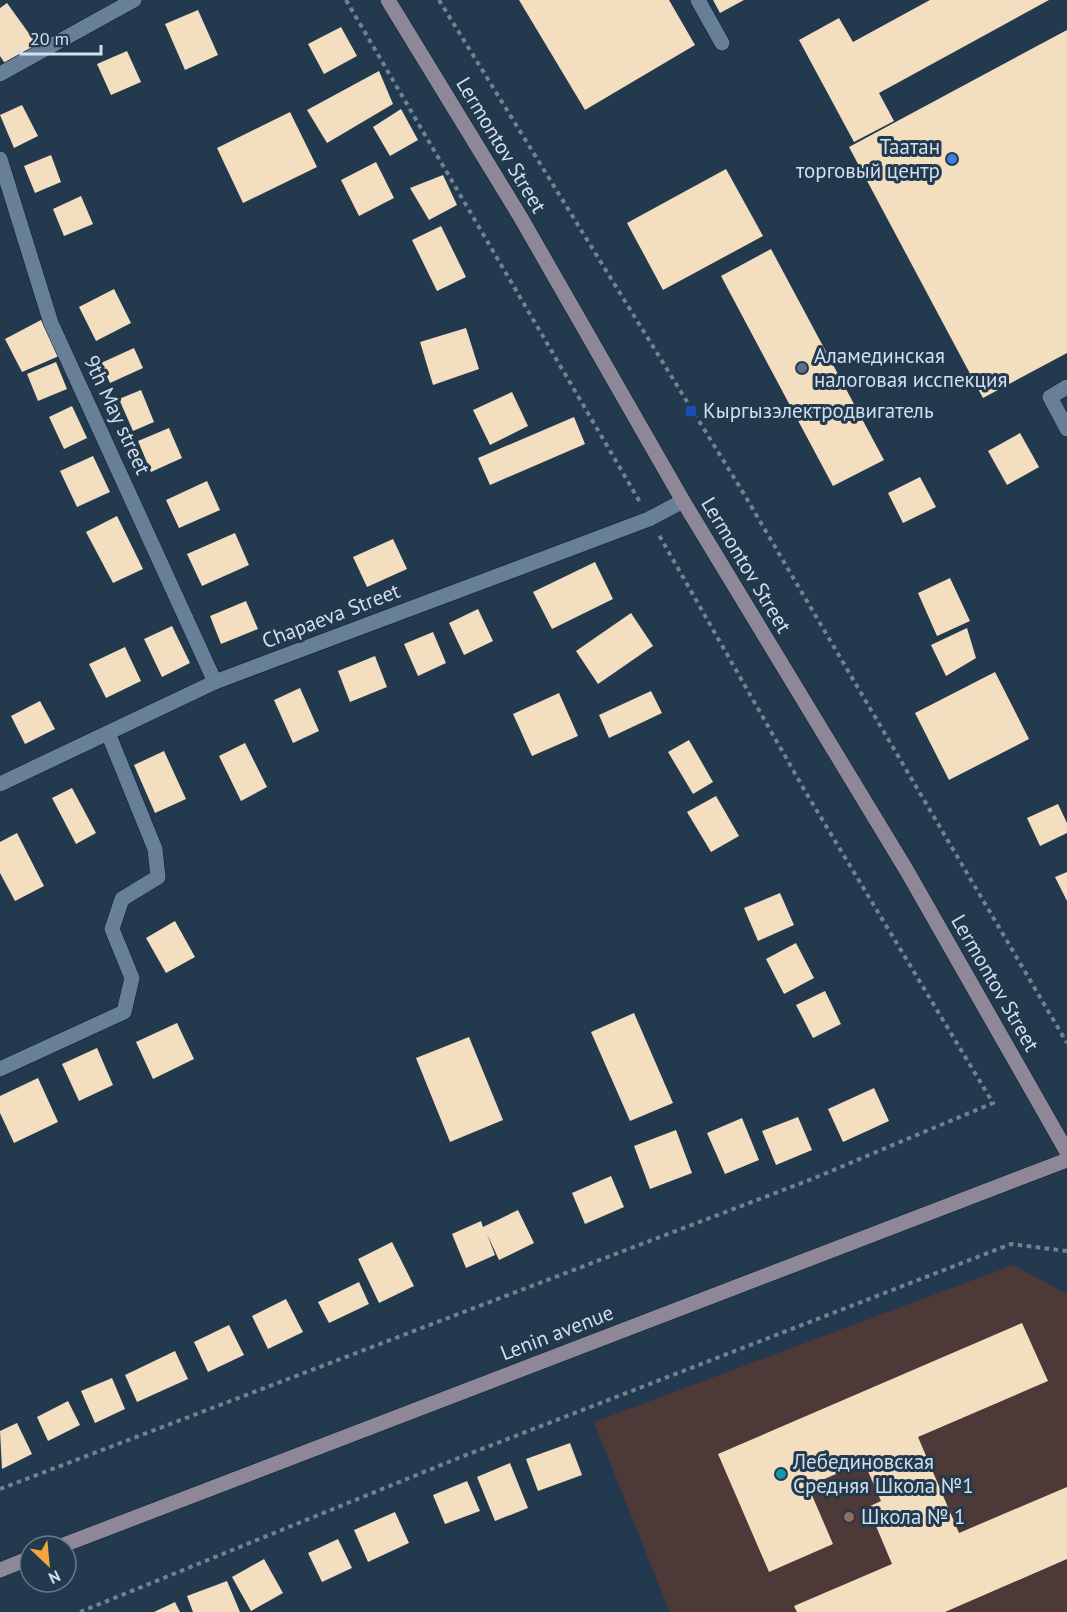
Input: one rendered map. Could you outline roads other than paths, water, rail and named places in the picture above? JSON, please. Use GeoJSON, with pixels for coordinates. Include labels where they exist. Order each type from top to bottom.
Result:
{"type":"FeatureCollection","features":[{"type":"Feature","properties":{"kind":"main road","name":"Lermontov Street"},"geometry":{"type":"LineString","coordinates":[[388,0],[521,218],[683,501],[907,871],[1067,1152]]}},
{"type":"Feature","properties":{"kind":"main road","name":"Lenin avenue"},"geometry":{"type":"LineString","coordinates":[[78,1539],[1067,1160]]}},
{"type":"Feature","properties":{"kind":"main road"},"geometry":{"type":"LineString","coordinates":[[0,1570],[18,1563]]}},
{"type":"Feature","properties":{"kind":"street"},"geometry":{"type":"LineString","coordinates":[[0,74],[134,0]]}},
{"type":"Feature","properties":{"kind":"street"},"geometry":{"type":"LineString","coordinates":[[698,0],[722,43]]}},
{"type":"Feature","properties":{"kind":"street","name":"9th May street"},"geometry":{"type":"LineString","coordinates":[[0,159],[51,322],[215,682]]}},
{"type":"Feature","properties":{"kind":"street"},"geometry":{"type":"LineString","coordinates":[[1067,387],[1050,397],[1067,429]]}},
{"type":"Feature","properties":{"kind":"street","name":"Chapaeva Street"},"geometry":{"type":"LineString","coordinates":[[0,784],[215,682],[650,519],[683,501]]}},
{"type":"Feature","properties":{"kind":"street"},"geometry":{"type":"LineString","coordinates":[[0,1069],[123,1012],[132,978],[112,929],[123,899],[158,877],[155,849],[108,733]]}},
{"type":"Feature","properties":{"kind":"place","name":"Таатан торговый центр"},"geometry":{"type":"Point","coordinates":[952,159]}},
{"type":"Feature","properties":{"kind":"place","name":"Аламединская налоговая исспекция"},"geometry":{"type":"Point","coordinates":[802,368]}},
{"type":"Feature","properties":{"kind":"place","name":"Кыргызэлектродвигатель"},"geometry":{"type":"Point","coordinates":[691,411]}},
{"type":"Feature","properties":{"kind":"place","name":"Лебединовская Средняя Школа №1"},"geometry":{"type":"Point","coordinates":[781,1474]}},
{"type":"Feature","properties":{"kind":"place","name":"Школа № 1"},"geometry":{"type":"Point","coordinates":[849,1517]}}]}
